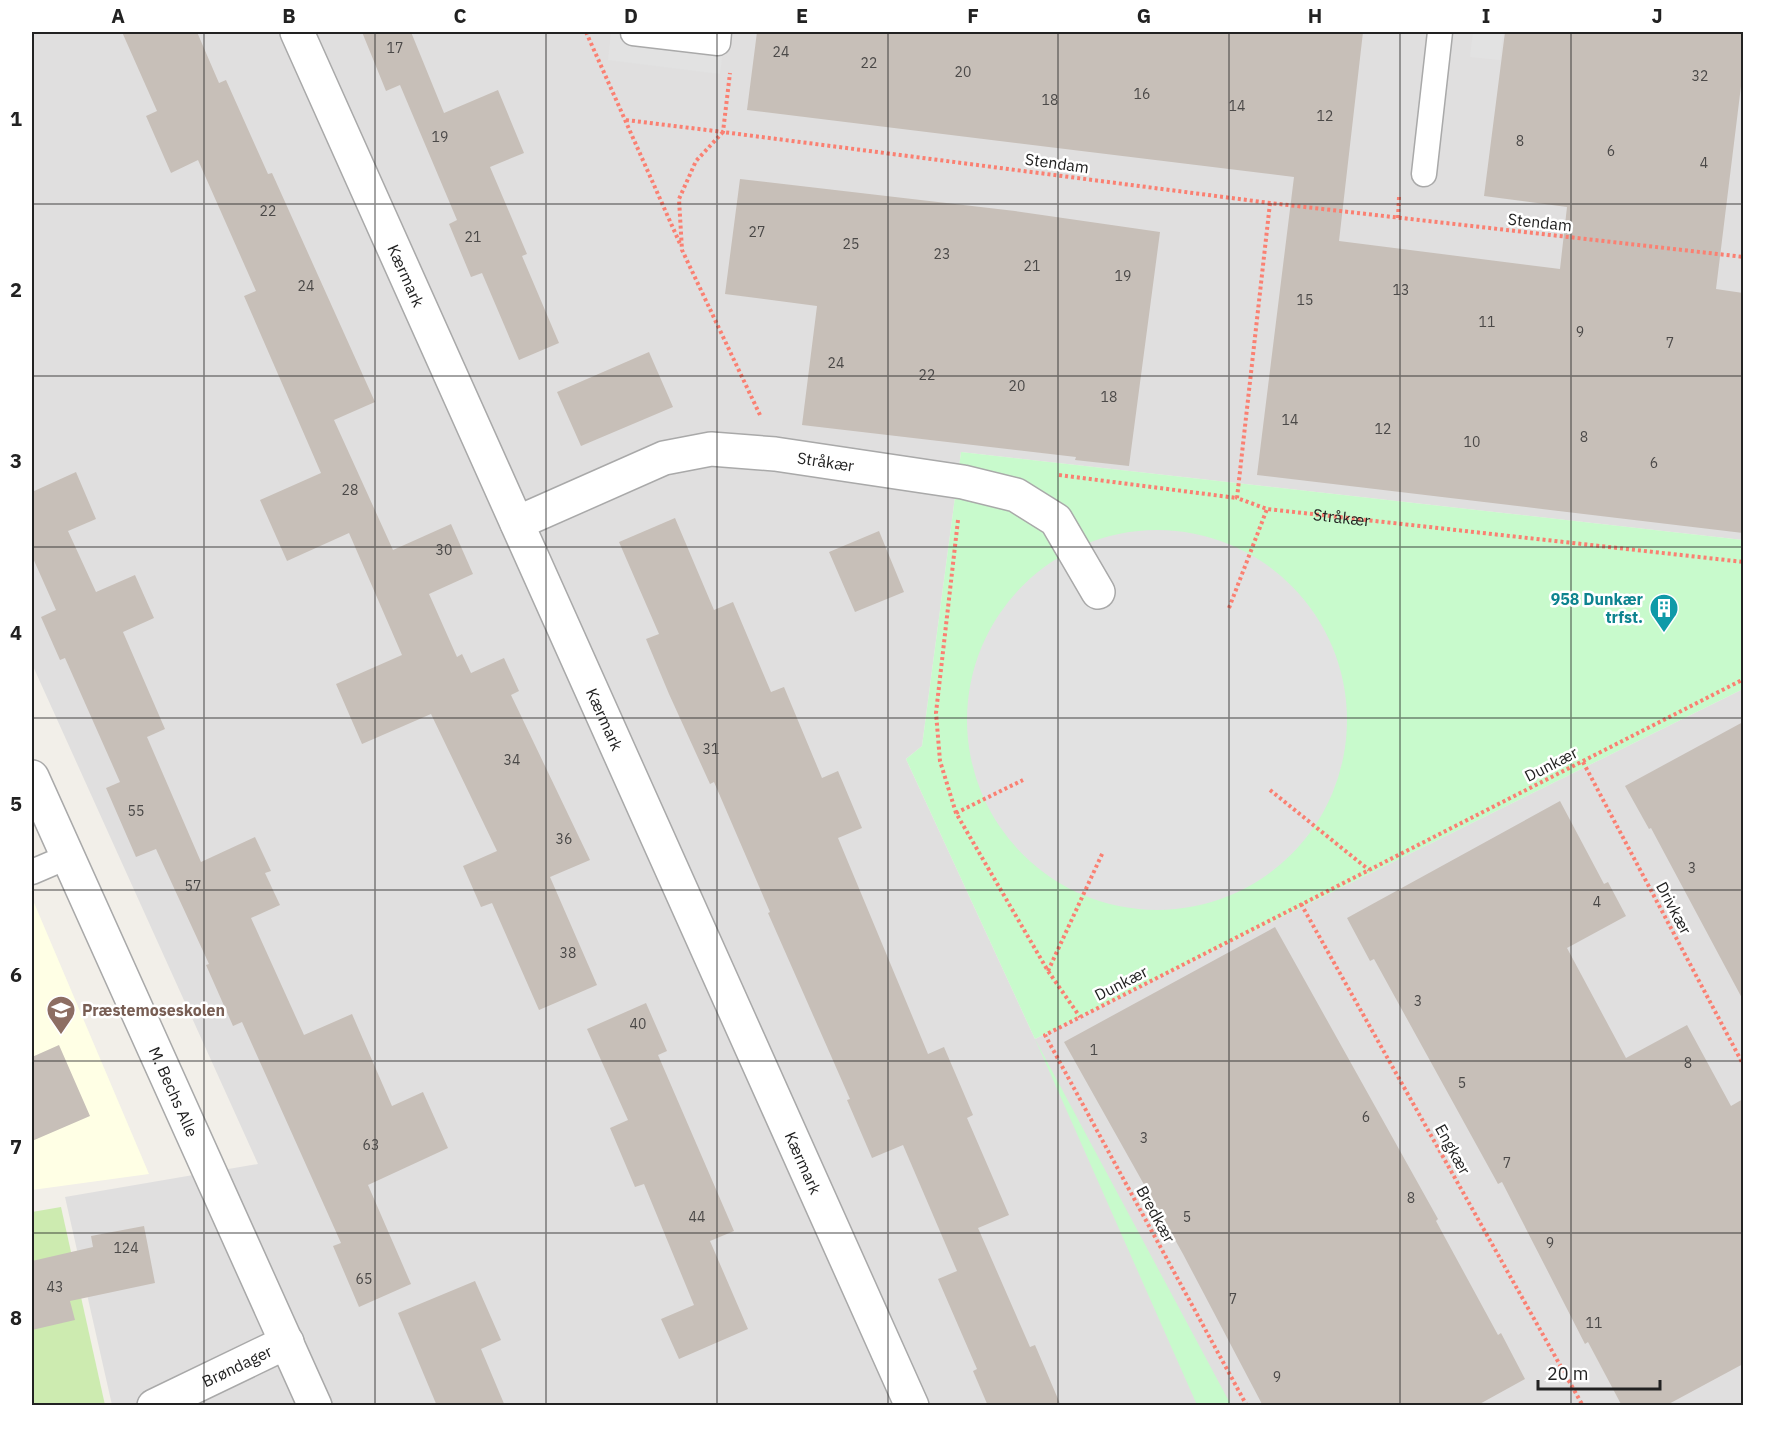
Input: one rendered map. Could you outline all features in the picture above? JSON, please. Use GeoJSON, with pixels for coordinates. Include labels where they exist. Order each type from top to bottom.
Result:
{"type":"FeatureCollection","features":[{"type":"Feature","properties":{"kind":"street","name":"Kærmark"},"geometry":{"type":"LineString","coordinates":[[297,32],[912,1406]]}},
{"type":"Feature","properties":{"kind":"street","name":"Stråkær"},"geometry":{"type":"LineString","coordinates":[[517,523],[664,458],[711,449],[775,454],[963,482],[1016,495],[1056,520],[1098,592]]}},
{"type":"Feature","properties":{"kind":"street","name":"M. Bechs Alle"},"geometry":{"type":"LineString","coordinates":[[32,777],[315,1406]]}},
{"type":"Feature","properties":{"kind":"street","name":"Brøndager"},"geometry":{"type":"LineString","coordinates":[[154,1406],[287,1342]]}},
{"type":"Feature","properties":{"kind":"lane"},"geometry":{"type":"LineString","coordinates":[[1424,174],[1440,32]]}},
{"type":"Feature","properties":{"kind":"lane"},"geometry":{"type":"LineString","coordinates":[[633,33],[718,37]]}},
{"type":"Feature","properties":{"kind":"lane"},"geometry":{"type":"LineString","coordinates":[[32,873],[67,857]]}},
{"type":"Feature","properties":{"kind":"path"},"geometry":{"type":"LineString","coordinates":[[586,32],[682,250],[772,441],[775,454]]}},
{"type":"Feature","properties":{"kind":"path"},"geometry":{"type":"LineString","coordinates":[[682,250],[679,199],[696,161],[723,132],[732,63],[718,37]]}},
{"type":"Feature","properties":{"kind":"path","name":"Stendam"},"geometry":{"type":"LineString","coordinates":[[625,120],[1270,203],[1743,257]]}},
{"type":"Feature","properties":{"kind":"path"},"geometry":{"type":"LineString","coordinates":[[1237,498],[1270,203]]}},
{"type":"Feature","properties":{"kind":"path","name":"Stråkær"},"geometry":{"type":"LineString","coordinates":[[1016,495],[1038,473],[1237,498],[1267,509],[1743,562]]}},
{"type":"Feature","properties":{"kind":"path"},"geometry":{"type":"LineString","coordinates":[[963,482],[936,713],[940,761],[956,813],[1048,971],[1080,1017]]}},
{"type":"Feature","properties":{"kind":"path"},"geometry":{"type":"LineString","coordinates":[[1229,608],[1267,509]]}},
{"type":"Feature","properties":{"kind":"path","name":"Dunkær"},"geometry":{"type":"LineString","coordinates":[[1045,1035],[1743,680]]}},
{"type":"Feature","properties":{"kind":"path","name":"Drivkær"},"geometry":{"type":"LineString","coordinates":[[1583,761],[1743,1066]]}},
{"type":"Feature","properties":{"kind":"path"},"geometry":{"type":"LineString","coordinates":[[956,813],[1023,780]]}},
{"type":"Feature","properties":{"kind":"path"},"geometry":{"type":"LineString","coordinates":[[1269,790],[1369,870]]}},
{"type":"Feature","properties":{"kind":"path"},"geometry":{"type":"LineString","coordinates":[[1048,971],[1103,852]]}},
{"type":"Feature","properties":{"kind":"path","name":"Engkær"},"geometry":{"type":"LineString","coordinates":[[1301,904],[1583,1406]]}},
{"type":"Feature","properties":{"kind":"path","name":"Bredkær"},"geometry":{"type":"LineString","coordinates":[[1045,1035],[1246,1406]]}},
{"type":"Feature","properties":{"kind":"shaded area"},"geometry":{"type":"Polygon","coordinates":[[[32,32],[1743,32],[1743,540],[961,452],[922,746],[906,759],[1035,1039],[1743,689],[1743,1405],[112,1405],[65,1197],[258,1164],[32,664],[32,32]]]}},
{"type":"Feature","properties":{"kind":"shaded area"},"geometry":{"type":"Polygon","coordinates":[[[611,32],[725,32],[720,74],[608,60],[611,32]]]}},
{"type":"Feature","properties":{"kind":"shaded area"},"geometry":{"type":"Polygon","coordinates":[[[1473,32],[1503,32],[1500,60],[1470,57],[1473,32]]]}},
{"type":"Feature","properties":{"kind":"shaded area"},"geometry":{"type":"Polygon","coordinates":[[[1157,530],[1194,533],[1230,544],[1263,562],[1292,585],[1315,614],[1333,647],[1344,683],[1347,720],[1344,757],[1333,793],[1315,826],[1292,855],[1263,878],[1230,896],[1194,907],[1157,910],[1120,907],[1084,896],[1051,878],[1022,855],[999,826],[981,793],[970,757],[967,720],[970,683],[981,647],[999,614],[1022,585],[1051,562],[1084,544],[1120,533],[1157,530]]]}},
{"type":"Feature","properties":{"kind":"shaded area","name":"Præstemoseskolen"},"geometry":{"type":"Polygon","coordinates":[[[32,898],[149,1174],[32,1190],[32,898]]]}},
{"type":"Feature","properties":{"kind":"green space"},"geometry":{"type":"Polygon","coordinates":[[[961,452],[1743,540],[1743,689],[1035,1039],[906,759],[922,746],[961,452]]]}},
{"type":"Feature","properties":{"kind":"green space"},"geometry":{"type":"Polygon","coordinates":[[[1035,1039],[1231,1405],[1197,1405],[1035,1039]]]}},
{"type":"Feature","properties":{"kind":"green space"},"geometry":{"type":"Polygon","coordinates":[[[61,1207],[105,1405],[32,1406],[32,1212],[61,1207]]]}},
{"type":"Feature","properties":{"kind":"building"},"geometry":{"type":"Polygon","coordinates":[[[122,32],[197,32],[219,83],[226,80],[268,174],[272,173],[375,402],[334,420],[393,550],[451,524],[473,574],[429,594],[457,657],[462,654],[471,673],[504,658],[519,691],[511,695],[590,860],[550,877],[597,985],[539,1010],[492,903],[481,907],[463,866],[497,851],[431,714],[362,744],[336,684],[402,655],[349,533],[287,561],[260,500],[321,473],[244,296],[256,291],[198,160],[171,173],[146,116],[157,111],[122,32]]]}},
{"type":"Feature","properties":{"kind":"building"},"geometry":{"type":"Polygon","coordinates":[[[362,32],[411,32],[444,113],[498,90],[524,153],[490,167],[527,254],[522,256],[559,343],[519,360],[482,273],[471,277],[449,224],[457,220],[400,85],[386,91],[362,32]]]}},
{"type":"Feature","properties":{"kind":"building"},"geometry":{"type":"Polygon","coordinates":[[[757,32],[1363,32],[1339,241],[1560,269],[1567,207],[1484,196],[1505,32],[1743,32],[1743,70],[1716,289],[1743,293],[1743,533],[1257,475],[1294,177],[747,110],[757,32]]]}},
{"type":"Feature","properties":{"kind":"building"},"geometry":{"type":"Polygon","coordinates":[[[740,179],[1015,211],[1160,232],[1129,466],[1075,460],[1076,457],[802,425],[817,306],[725,294],[740,179]]]}},
{"type":"Feature","properties":{"kind":"building"},"geometry":{"type":"Polygon","coordinates":[[[649,352],[673,407],[581,446],[557,392],[649,352]]]}},
{"type":"Feature","properties":{"kind":"building"},"geometry":{"type":"Polygon","coordinates":[[[76,472],[96,519],[68,531],[96,592],[135,575],[154,618],[123,632],[165,729],[147,737],[201,862],[255,837],[271,871],[265,873],[280,905],[251,918],[304,1035],[352,1014],[392,1106],[423,1092],[448,1148],[368,1185],[411,1284],[359,1307],[333,1246],[341,1243],[242,1022],[233,1026],[206,965],[209,964],[156,849],[136,857],[106,788],[120,782],[65,658],[60,660],[41,617],[56,610],[32,556],[32,492],[76,472]]]}},
{"type":"Feature","properties":{"kind":"building"},"geometry":{"type":"Polygon","coordinates":[[[675,518],[714,610],[733,602],[771,692],[784,687],[822,778],[838,771],[862,828],[838,838],[928,1054],[944,1047],[973,1115],[967,1118],[1009,1215],[978,1228],[1030,1347],[1035,1345],[1061,1406],[988,1406],[973,1371],[977,1369],[938,1279],[957,1271],[903,1145],[872,1158],[847,1100],[850,1099],[768,913],[770,912],[714,782],[710,784],[669,694],[646,639],[659,634],[619,542],[675,518]]]}},
{"type":"Feature","properties":{"kind":"building"},"geometry":{"type":"Polygon","coordinates":[[[879,531],[904,592],[855,612],[829,552],[879,531]]]}},
{"type":"Feature","properties":{"kind":"building"},"geometry":{"type":"Polygon","coordinates":[[[1743,722],[1743,1000],[1651,828],[1649,829],[1625,786],[1743,722]]]}},
{"type":"Feature","properties":{"kind":"building"},"geometry":{"type":"Polygon","coordinates":[[[1560,801],[1604,884],[1608,882],[1626,916],[1567,948],[1626,1058],[1687,1025],[1731,1106],[1743,1099],[1743,1364],[1665,1406],[1622,1406],[1588,1342],[1585,1344],[1502,1182],[1498,1184],[1374,959],[1370,961],[1347,918],[1560,801]]]}},
{"type":"Feature","properties":{"kind":"building"},"geometry":{"type":"Polygon","coordinates":[[[1275,927],[1438,1219],[1436,1221],[1498,1335],[1501,1333],[1525,1379],[1476,1406],[1263,1406],[1183,1254],[1064,1042],[1275,927]]]}},
{"type":"Feature","properties":{"kind":"building"},"geometry":{"type":"Polygon","coordinates":[[[646,1003],[667,1051],[658,1055],[734,1231],[710,1241],[748,1329],[679,1359],[661,1319],[694,1305],[644,1184],[635,1187],[610,1128],[628,1120],[587,1029],[646,1003]]]}},
{"type":"Feature","properties":{"kind":"building"},"geometry":{"type":"Polygon","coordinates":[[[59,1045],[90,1116],[32,1141],[32,1057],[59,1045]]]}},
{"type":"Feature","properties":{"kind":"building"},"geometry":{"type":"Polygon","coordinates":[[[144,1226],[155,1283],[70,1301],[75,1320],[32,1330],[32,1261],[93,1247],[91,1236],[144,1226]]]}},
{"type":"Feature","properties":{"kind":"building"},"geometry":{"type":"Polygon","coordinates":[[[475,1281],[501,1340],[481,1349],[505,1406],[437,1406],[398,1313],[475,1281]]]}},
{"type":"Feature","properties":{"kind":"place","name":"958 Dunkær trfst."},"geometry":{"type":"Point","coordinates":[1664,634]}},
{"type":"Feature","properties":{"kind":"place","name":"Præstemoseskolen"},"geometry":{"type":"Point","coordinates":[61,1036]}}]}
